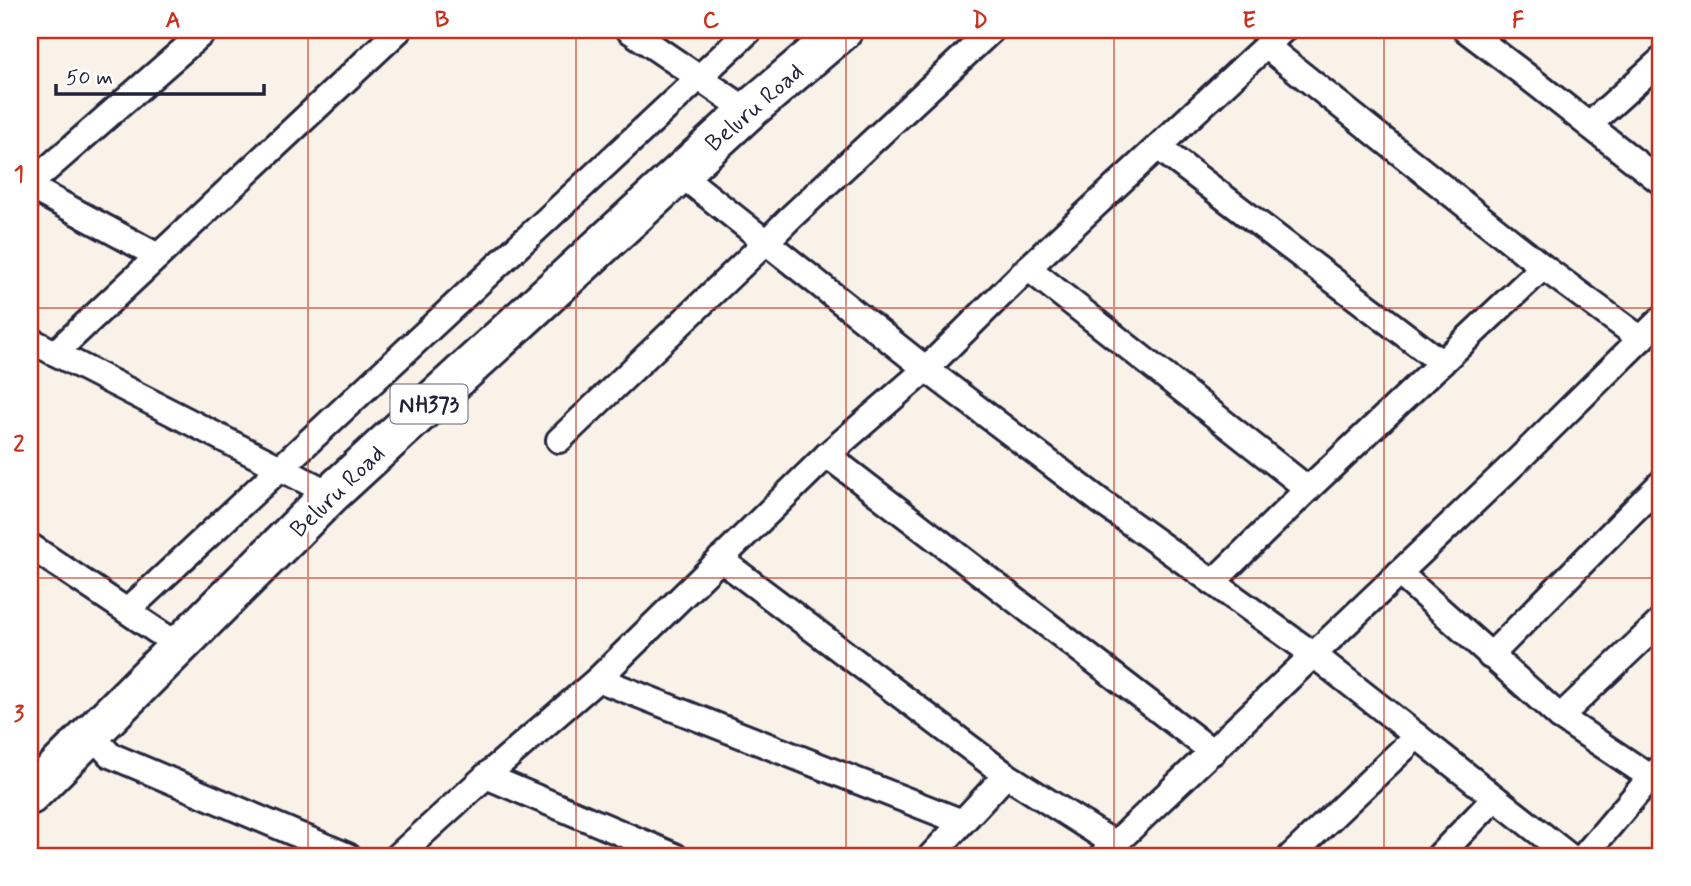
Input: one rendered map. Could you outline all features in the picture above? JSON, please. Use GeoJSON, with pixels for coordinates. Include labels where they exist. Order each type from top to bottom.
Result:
{"type":"FeatureCollection","features":[{"type":"Feature","properties":{"kind":"highway","name":"Beluru Road"},"geometry":{"type":"LineString","coordinates":[[36,780],[91,734],[331,494],[748,111],[843,30]]}},
{"type":"Feature","properties":{"kind":"street"},"geometry":{"type":"LineString","coordinates":[[158,256],[30,185],[206,30]]}},
{"type":"Feature","properties":{"kind":"street"},"geometry":{"type":"LineString","coordinates":[[55,353],[400,30]]}},
{"type":"Feature","properties":{"kind":"street"},"geometry":{"type":"LineString","coordinates":[[629,30],[748,111]]}},
{"type":"Feature","properties":{"kind":"street"},"geometry":{"type":"LineString","coordinates":[[127,611],[750,30]]}},
{"type":"Feature","properties":{"kind":"street"},"geometry":{"type":"LineString","coordinates":[[559,440],[791,216],[992,30]]}},
{"type":"Feature","properties":{"kind":"street"},"geometry":{"type":"LineString","coordinates":[[1466,30],[1661,182]]}},
{"type":"Feature","properties":{"kind":"street"},"geometry":{"type":"LineString","coordinates":[[398,856],[598,679],[827,455],[926,369],[1028,268],[1275,38],[1543,267],[1641,339]]}},
{"type":"Feature","properties":{"kind":"street"},"geometry":{"type":"LineString","coordinates":[[1589,125],[1661,60]]}},
{"type":"Feature","properties":{"kind":"street"},"geometry":{"type":"LineString","coordinates":[[1158,147],[1442,363]]}},
{"type":"Feature","properties":{"kind":"street"},"geometry":{"type":"LineString","coordinates":[[680,173],[926,369],[1100,501],[1314,655],[1569,856]]}},
{"type":"Feature","properties":{"kind":"street"},"geometry":{"type":"LineString","coordinates":[[1213,582],[1543,267]]}},
{"type":"Feature","properties":{"kind":"street"},"geometry":{"type":"LineString","coordinates":[[1028,268],[1308,489]]}},
{"type":"Feature","properties":{"kind":"street"},"geometry":{"type":"LineString","coordinates":[[720,559],[1108,850],[1519,459],[1661,319]]}},
{"type":"Feature","properties":{"kind":"street"},"geometry":{"type":"LineString","coordinates":[[30,340],[331,494]]}},
{"type":"Feature","properties":{"kind":"street"},"geometry":{"type":"LineString","coordinates":[[827,455],[1213,751]]}},
{"type":"Feature","properties":{"kind":"street"},"geometry":{"type":"LineString","coordinates":[[1490,656],[1661,483]]}},
{"type":"Feature","properties":{"kind":"street"},"geometry":{"type":"LineString","coordinates":[[30,546],[179,646]]}},
{"type":"Feature","properties":{"kind":"street"},"geometry":{"type":"LineString","coordinates":[[1399,573],[1560,717],[1657,776],[1584,856]]}},
{"type":"Feature","properties":{"kind":"street"},"geometry":{"type":"LineString","coordinates":[[1560,717],[1661,621]]}},
{"type":"Feature","properties":{"kind":"street"},"geometry":{"type":"LineString","coordinates":[[598,679],[962,822]]}},
{"type":"Feature","properties":{"kind":"street"},"geometry":{"type":"LineString","coordinates":[[91,734],[110,755],[348,856]]}},
{"type":"Feature","properties":{"kind":"street"},"geometry":{"type":"LineString","coordinates":[[1291,856],[1417,736]]}},
{"type":"Feature","properties":{"kind":"street"},"geometry":{"type":"LineString","coordinates":[[931,856],[1006,775]]}},
{"type":"Feature","properties":{"kind":"street"},"geometry":{"type":"LineString","coordinates":[[486,776],[675,856]]}},
{"type":"Feature","properties":{"kind":"street"},"geometry":{"type":"LineString","coordinates":[[1439,856],[1495,798]]}}]}
